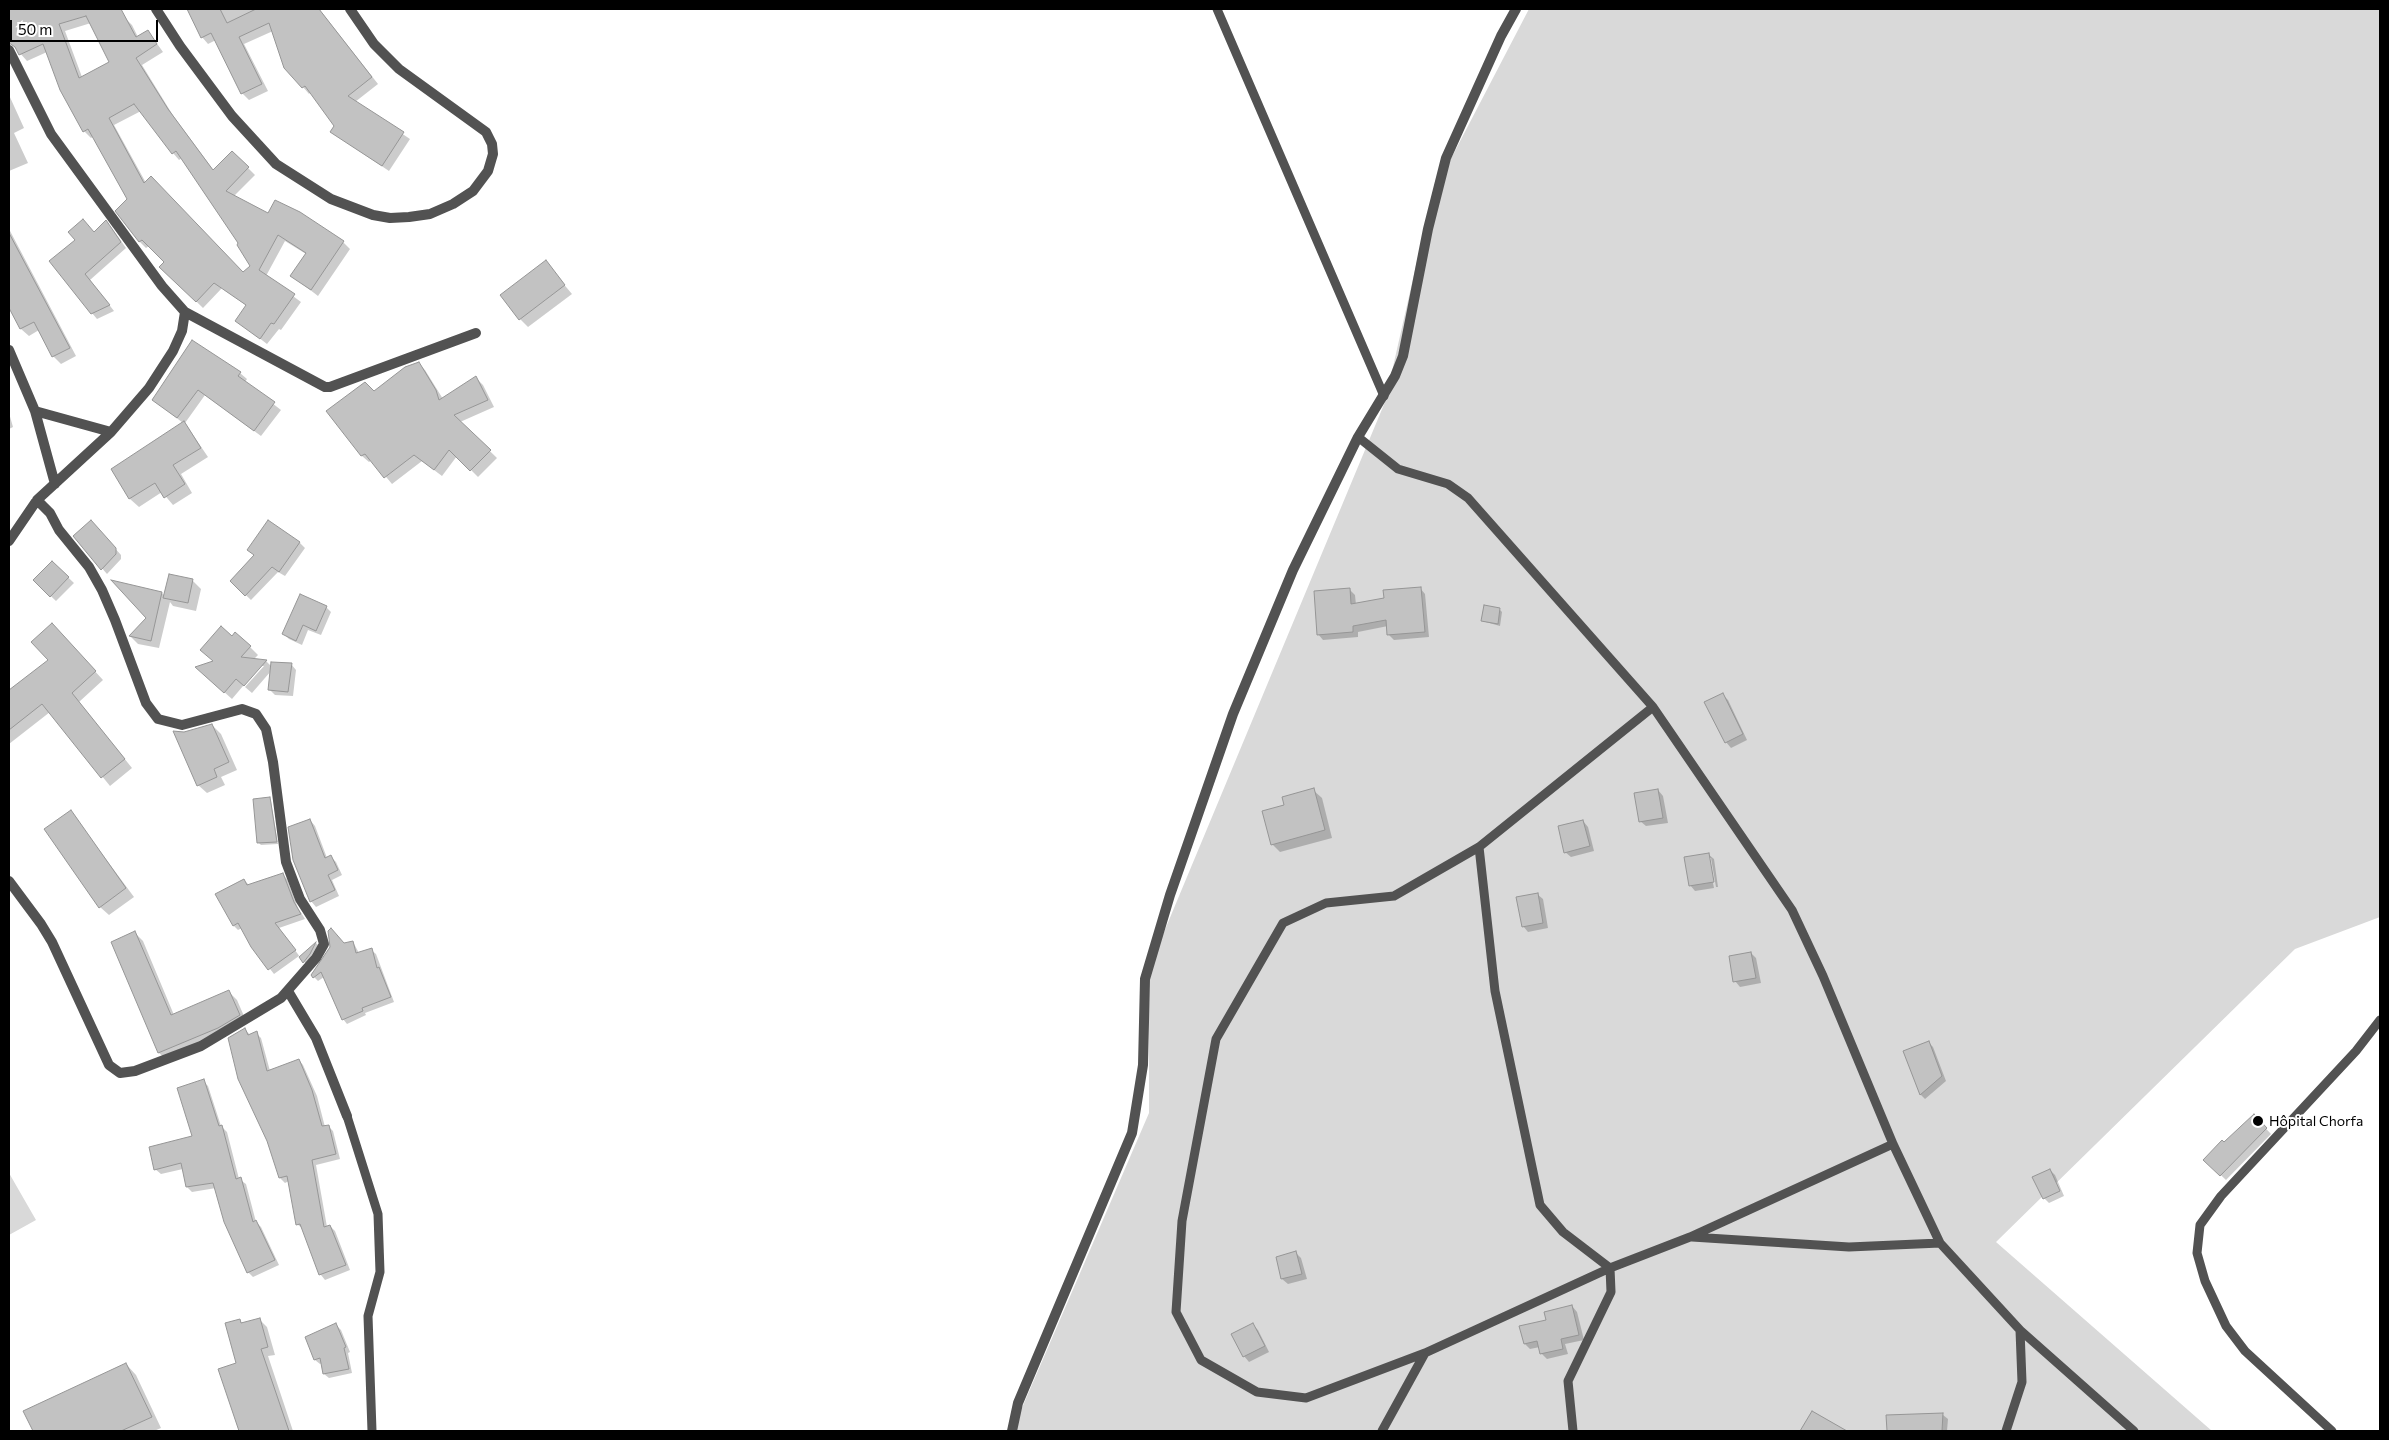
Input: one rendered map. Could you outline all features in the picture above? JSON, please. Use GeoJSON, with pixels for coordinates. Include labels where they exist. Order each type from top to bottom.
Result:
{"type":"FeatureCollection","features":[{"type":"Feature","properties":{"kind":"street"},"geometry":{"type":"LineString","coordinates":[[156,9],[180,46],[232,116],[276,164],[331,199],[373,215],[390,218],[409,217],[430,214],[453,204],[473,191],[488,170],[493,154],[492,144],[486,132],[399,69],[374,44],[350,9]]}},
{"type":"Feature","properties":{"kind":"street"},"geometry":{"type":"LineString","coordinates":[[1012,1431],[1018,1403],[1132,1133],[1143,1065],[1145,979],[1170,895],[1233,714],[1293,570],[1358,437],[1384,396],[1403,356],[1428,229],[1446,158],[1501,36],[1516,9]]}},
{"type":"Feature","properties":{"kind":"street"},"geometry":{"type":"LineString","coordinates":[[9,50],[51,134],[162,286],[185,312],[325,387],[330,387],[476,333]]}},
{"type":"Feature","properties":{"kind":"street"},"geometry":{"type":"LineString","coordinates":[[9,541],[38,500],[111,432],[149,388],[173,351],[182,331],[185,312]]}},
{"type":"Feature","properties":{"kind":"street"},"geometry":{"type":"LineString","coordinates":[[9,350],[35,410],[55,484]]}},
{"type":"Feature","properties":{"kind":"street"},"geometry":{"type":"LineString","coordinates":[[35,410],[111,432]]}},
{"type":"Feature","properties":{"kind":"street"},"geometry":{"type":"LineString","coordinates":[[9,881],[52,942],[109,1065],[120,1073],[134,1071],[201,1046],[281,998],[316,958],[324,944],[320,930],[300,899],[286,862],[273,762],[266,729],[256,714],[242,709],[182,725],[158,719],[146,704],[115,620],[98,583],[89,567],[59,530],[50,513],[38,500]]}},
{"type":"Feature","properties":{"kind":"street"},"geometry":{"type":"LineString","coordinates":[[288,991],[316,1038],[348,1116]]}},
{"type":"Feature","properties":{"kind":"lane"},"geometry":{"type":"LineString","coordinates":[[1217,9],[1384,396]]}},
{"type":"Feature","properties":{"kind":"lane"},"geometry":{"type":"LineString","coordinates":[[1358,437],[1398,469],[1448,484],[1468,498],[1653,707],[1792,910],[1823,976],[1893,1144],[1940,1243],[2020,1330],[2134,1431]]}},
{"type":"Feature","properties":{"kind":"lane"},"geometry":{"type":"LineString","coordinates":[[1653,707],[1479,847],[1394,896],[1326,903],[1283,923],[1216,1039],[1182,1221],[1176,1312],[1201,1360],[1256,1392],[1306,1398],[1425,1353],[1610,1268],[1690,1236],[1893,1144]]}},
{"type":"Feature","properties":{"kind":"lane"},"geometry":{"type":"LineString","coordinates":[[1479,847],[1495,991],[1540,1204],[1563,1232],[1610,1268]]}},
{"type":"Feature","properties":{"kind":"lane"},"geometry":{"type":"LineString","coordinates":[[2332,1431],[2245,1351],[2226,1326],[2204,1281],[2197,1253],[2200,1225],[2221,1196],[2356,1051],[2380,1020]]}},
{"type":"Feature","properties":{"kind":"lane"},"geometry":{"type":"LineString","coordinates":[[348,1116],[378,1214],[380,1272],[368,1316],[372,1431]]}},
{"type":"Feature","properties":{"kind":"lane"},"geometry":{"type":"LineString","coordinates":[[1690,1236],[1849,1247],[1940,1243]]}},
{"type":"Feature","properties":{"kind":"lane"},"geometry":{"type":"LineString","coordinates":[[1573,1431],[1568,1381],[1611,1292],[1610,1268]]}},
{"type":"Feature","properties":{"kind":"lane"},"geometry":{"type":"LineString","coordinates":[[2006,1431],[2022,1382],[2020,1330]]}},
{"type":"Feature","properties":{"kind":"lane"},"geometry":{"type":"LineString","coordinates":[[1382,1431],[1425,1353]]}},
{"type":"Feature","properties":{"kind":"shaded area"},"geometry":{"type":"Polygon","coordinates":[[[1529,9],[2380,9],[2380,917],[2295,949],[1996,1242],[2212,1431],[1012,1431],[1149,1113],[1149,968],[1385,402],[1432,195],[1529,9]]]}},
{"type":"Feature","properties":{"kind":"shaded area"},"geometry":{"type":"Polygon","coordinates":[[[9,1173],[36,1220],[9,1235],[9,1173]]]}},
{"type":"Feature","properties":{"kind":"building"},"geometry":{"type":"Polygon","coordinates":[[[9,9],[121,9],[136,37],[148,30],[157,44],[136,58],[168,109],[213,170],[232,151],[249,167],[226,191],[268,213],[275,200],[300,212],[344,241],[311,290],[290,276],[306,253],[278,235],[259,270],[295,294],[274,324],[271,323],[260,339],[235,321],[246,305],[214,283],[196,302],[159,267],[164,262],[142,240],[139,242],[115,211],[127,199],[88,129],[83,132],[60,90],[43,44],[19,55],[15,47],[9,43],[9,9]],[[86,16],[59,24],[79,78],[109,62],[86,16]],[[134,104],[109,118],[144,183],[151,176],[243,272],[250,266],[237,245],[238,243],[176,151],[172,154],[134,104]]]}},
{"type":"Feature","properties":{"kind":"building"},"geometry":{"type":"Polygon","coordinates":[[[187,9],[220,9],[227,23],[256,9],[319,9],[372,77],[348,96],[404,132],[382,166],[330,132],[334,126],[305,86],[302,88],[284,68],[269,23],[239,37],[262,84],[241,94],[211,33],[201,38],[187,9]]]}},
{"type":"Feature","properties":{"kind":"building"},"geometry":{"type":"Polygon","coordinates":[[[83,219],[94,232],[106,220],[121,242],[85,274],[110,305],[91,314],[49,261],[75,240],[68,232],[83,219]]]}},
{"type":"Feature","properties":{"kind":"building"},"geometry":{"type":"Polygon","coordinates":[[[9,233],[70,348],[52,357],[34,322],[20,329],[9,308],[9,233]]]}},
{"type":"Feature","properties":{"kind":"building"},"geometry":{"type":"Polygon","coordinates":[[[546,260],[565,285],[519,320],[500,295],[546,260]]]}},
{"type":"Feature","properties":{"kind":"building"},"geometry":{"type":"Polygon","coordinates":[[[192,340],[241,372],[238,376],[275,402],[254,431],[198,390],[177,418],[152,400],[192,340]]]}},
{"type":"Feature","properties":{"kind":"building"},"geometry":{"type":"Polygon","coordinates":[[[419,362],[436,390],[439,400],[476,376],[488,400],[454,415],[491,450],[470,471],[449,450],[434,470],[414,455],[384,478],[365,454],[361,456],[326,411],[365,382],[374,391],[405,367],[419,362]]]}},
{"type":"Feature","properties":{"kind":"building"},"geometry":{"type":"Polygon","coordinates":[[[184,421],[201,448],[173,465],[185,484],[164,498],[155,483],[129,499],[111,469],[184,421]]]}},
{"type":"Feature","properties":{"kind":"building"},"geometry":{"type":"Polygon","coordinates":[[[91,520],[116,548],[116,554],[101,570],[73,536],[91,520]]]}},
{"type":"Feature","properties":{"kind":"building"},"geometry":{"type":"Polygon","coordinates":[[[268,520],[300,542],[279,572],[272,567],[245,596],[230,581],[254,555],[247,550],[268,520]]]}},
{"type":"Feature","properties":{"kind":"building"},"geometry":{"type":"Polygon","coordinates":[[[52,561],[69,577],[50,597],[33,580],[52,561]]]}},
{"type":"Feature","properties":{"kind":"building"},"geometry":{"type":"Polygon","coordinates":[[[169,574],[193,579],[188,603],[163,598],[169,574]]]}},
{"type":"Feature","properties":{"kind":"building"},"geometry":{"type":"Polygon","coordinates":[[[111,580],[162,592],[151,641],[129,636],[146,618],[111,580]]]}},
{"type":"Feature","properties":{"kind":"building"},"geometry":{"type":"Polygon","coordinates":[[[1421,587],[1425,632],[1387,635],[1386,620],[1353,626],[1353,632],[1317,635],[1314,591],[1350,588],[1351,604],[1384,598],[1383,590],[1421,587]]]}},
{"type":"Feature","properties":{"kind":"building"},"geometry":{"type":"Polygon","coordinates":[[[300,594],[327,606],[316,631],[303,625],[296,641],[282,634],[300,594]]]}},
{"type":"Feature","properties":{"kind":"building"},"geometry":{"type":"Polygon","coordinates":[[[1484,605],[1500,608],[1498,624],[1481,621],[1484,605]]]}},
{"type":"Feature","properties":{"kind":"building"},"geometry":{"type":"Polygon","coordinates":[[[52,623],[96,671],[72,693],[125,759],[101,778],[42,704],[9,730],[9,690],[48,660],[31,642],[52,623]]]}},
{"type":"Feature","properties":{"kind":"building"},"geometry":{"type":"Polygon","coordinates":[[[221,626],[232,636],[235,632],[251,646],[241,657],[267,660],[244,686],[236,679],[224,693],[195,667],[213,661],[200,650],[221,626]]]}},
{"type":"Feature","properties":{"kind":"building"},"geometry":{"type":"Polygon","coordinates":[[[271,662],[292,663],[288,692],[268,690],[271,662]]]}},
{"type":"Feature","properties":{"kind":"building"},"geometry":{"type":"Polygon","coordinates":[[[1723,693],[1743,734],[1725,743],[1704,702],[1723,693]]]}},
{"type":"Feature","properties":{"kind":"building"},"geometry":{"type":"Polygon","coordinates":[[[212,724],[229,762],[214,769],[217,777],[197,786],[173,731],[184,732],[212,724]]]}},
{"type":"Feature","properties":{"kind":"building"},"geometry":{"type":"Polygon","coordinates":[[[1314,788],[1325,830],[1271,845],[1262,811],[1284,805],[1282,797],[1314,788]]]}},
{"type":"Feature","properties":{"kind":"building"},"geometry":{"type":"Polygon","coordinates":[[[1658,789],[1663,818],[1639,822],[1634,793],[1658,789]]]}},
{"type":"Feature","properties":{"kind":"building"},"geometry":{"type":"Polygon","coordinates":[[[270,797],[277,842],[257,843],[253,799],[270,797]]]}},
{"type":"Feature","properties":{"kind":"building"},"geometry":{"type":"Polygon","coordinates":[[[71,810],[126,888],[99,908],[44,829],[71,810]]]}},
{"type":"Feature","properties":{"kind":"building"},"geometry":{"type":"Polygon","coordinates":[[[310,819],[325,858],[331,855],[338,870],[328,875],[335,890],[310,902],[293,860],[288,827],[310,819]]]}},
{"type":"Feature","properties":{"kind":"building"},"geometry":{"type":"Polygon","coordinates":[[[1583,820],[1590,846],[1564,853],[1558,826],[1583,820]]]}},
{"type":"Feature","properties":{"kind":"building"},"geometry":{"type":"Polygon","coordinates":[[[1709,853],[1714,882],[1689,886],[1684,857],[1709,853]]]}},
{"type":"Feature","properties":{"kind":"building"},"geometry":{"type":"Polygon","coordinates":[[[283,873],[294,902],[301,914],[275,923],[296,950],[268,970],[251,947],[238,923],[233,926],[215,894],[244,879],[247,885],[283,873]]]}},
{"type":"Feature","properties":{"kind":"building"},"geometry":{"type":"Polygon","coordinates":[[[1538,893],[1543,923],[1522,927],[1516,897],[1538,893]]]}},
{"type":"Feature","properties":{"kind":"building"},"geometry":{"type":"Polygon","coordinates":[[[331,928],[344,943],[353,941],[356,953],[372,948],[377,968],[379,967],[391,997],[362,1008],[363,1011],[342,1020],[321,972],[313,978],[311,975],[330,947],[328,931],[331,928]]]}},
{"type":"Feature","properties":{"kind":"building"},"geometry":{"type":"Polygon","coordinates":[[[135,931],[171,1015],[229,990],[240,1015],[218,1028],[158,1053],[111,942],[135,931]]]}},
{"type":"Feature","properties":{"kind":"building"},"geometry":{"type":"Polygon","coordinates":[[[316,942],[310,954],[303,963],[299,957],[316,942]]]}},
{"type":"Feature","properties":{"kind":"building"},"geometry":{"type":"Polygon","coordinates":[[[1751,952],[1756,978],[1733,982],[1729,956],[1751,952]]]}},
{"type":"Feature","properties":{"kind":"building"},"geometry":{"type":"Polygon","coordinates":[[[245,1028],[248,1035],[257,1031],[267,1071],[299,1059],[312,1090],[322,1126],[329,1125],[336,1154],[312,1160],[324,1227],[330,1225],[346,1265],[319,1275],[300,1224],[296,1225],[287,1176],[279,1178],[267,1141],[238,1079],[228,1038],[245,1028]]]}},
{"type":"Feature","properties":{"kind":"building"},"geometry":{"type":"Polygon","coordinates":[[[1929,1041],[1942,1076],[1920,1095],[1903,1051],[1929,1041]]]}},
{"type":"Feature","properties":{"kind":"building"},"geometry":{"type":"Polygon","coordinates":[[[204,1079],[219,1126],[222,1125],[236,1179],[241,1177],[253,1222],[256,1220],[275,1260],[247,1273],[224,1222],[213,1183],[186,1187],[181,1163],[154,1170],[149,1147],[192,1136],[177,1088],[204,1079]]]}},
{"type":"Feature","properties":{"kind":"building"},"geometry":{"type":"Polygon","coordinates":[[[2254,1114],[2267,1128],[2220,1176],[2203,1160],[2222,1140],[2224,1142],[2254,1114]]]}},
{"type":"Feature","properties":{"kind":"building"},"geometry":{"type":"Polygon","coordinates":[[[2050,1169],[2060,1191],[2043,1199],[2032,1177],[2050,1169]]]}},
{"type":"Feature","properties":{"kind":"building"},"geometry":{"type":"Polygon","coordinates":[[[1296,1251],[1302,1274],[1281,1279],[1276,1257],[1296,1251]]]}},
{"type":"Feature","properties":{"kind":"building"},"geometry":{"type":"Polygon","coordinates":[[[1572,1305],[1579,1335],[1561,1339],[1563,1349],[1540,1354],[1537,1341],[1524,1344],[1519,1326],[1546,1320],[1544,1312],[1572,1305]]]}},
{"type":"Feature","properties":{"kind":"building"},"geometry":{"type":"Polygon","coordinates":[[[260,1318],[268,1347],[261,1349],[289,1431],[239,1431],[218,1369],[236,1363],[225,1323],[240,1319],[241,1323],[260,1318]]]}},
{"type":"Feature","properties":{"kind":"building"},"geometry":{"type":"Polygon","coordinates":[[[336,1323],[346,1347],[344,1348],[349,1369],[323,1374],[320,1358],[314,1360],[305,1337],[336,1323]]]}},
{"type":"Feature","properties":{"kind":"building"},"geometry":{"type":"Polygon","coordinates":[[[1253,1323],[1265,1346],[1243,1357],[1231,1334],[1253,1323]]]}},
{"type":"Feature","properties":{"kind":"building"},"geometry":{"type":"Polygon","coordinates":[[[126,1363],[152,1417],[121,1431],[33,1431],[23,1411],[126,1363]]]}},
{"type":"Feature","properties":{"kind":"building"},"geometry":{"type":"Polygon","coordinates":[[[1812,1411],[1847,1431],[1800,1431],[1812,1411]]]}},
{"type":"Feature","properties":{"kind":"building"},"geometry":{"type":"Polygon","coordinates":[[[1943,1413],[1942,1431],[1887,1431],[1886,1415],[1943,1413]]]}},
{"type":"Feature","properties":{"kind":"place","name":"Hôpital Chorfa"},"geometry":{"type":"Point","coordinates":[2258,1121]}}]}
